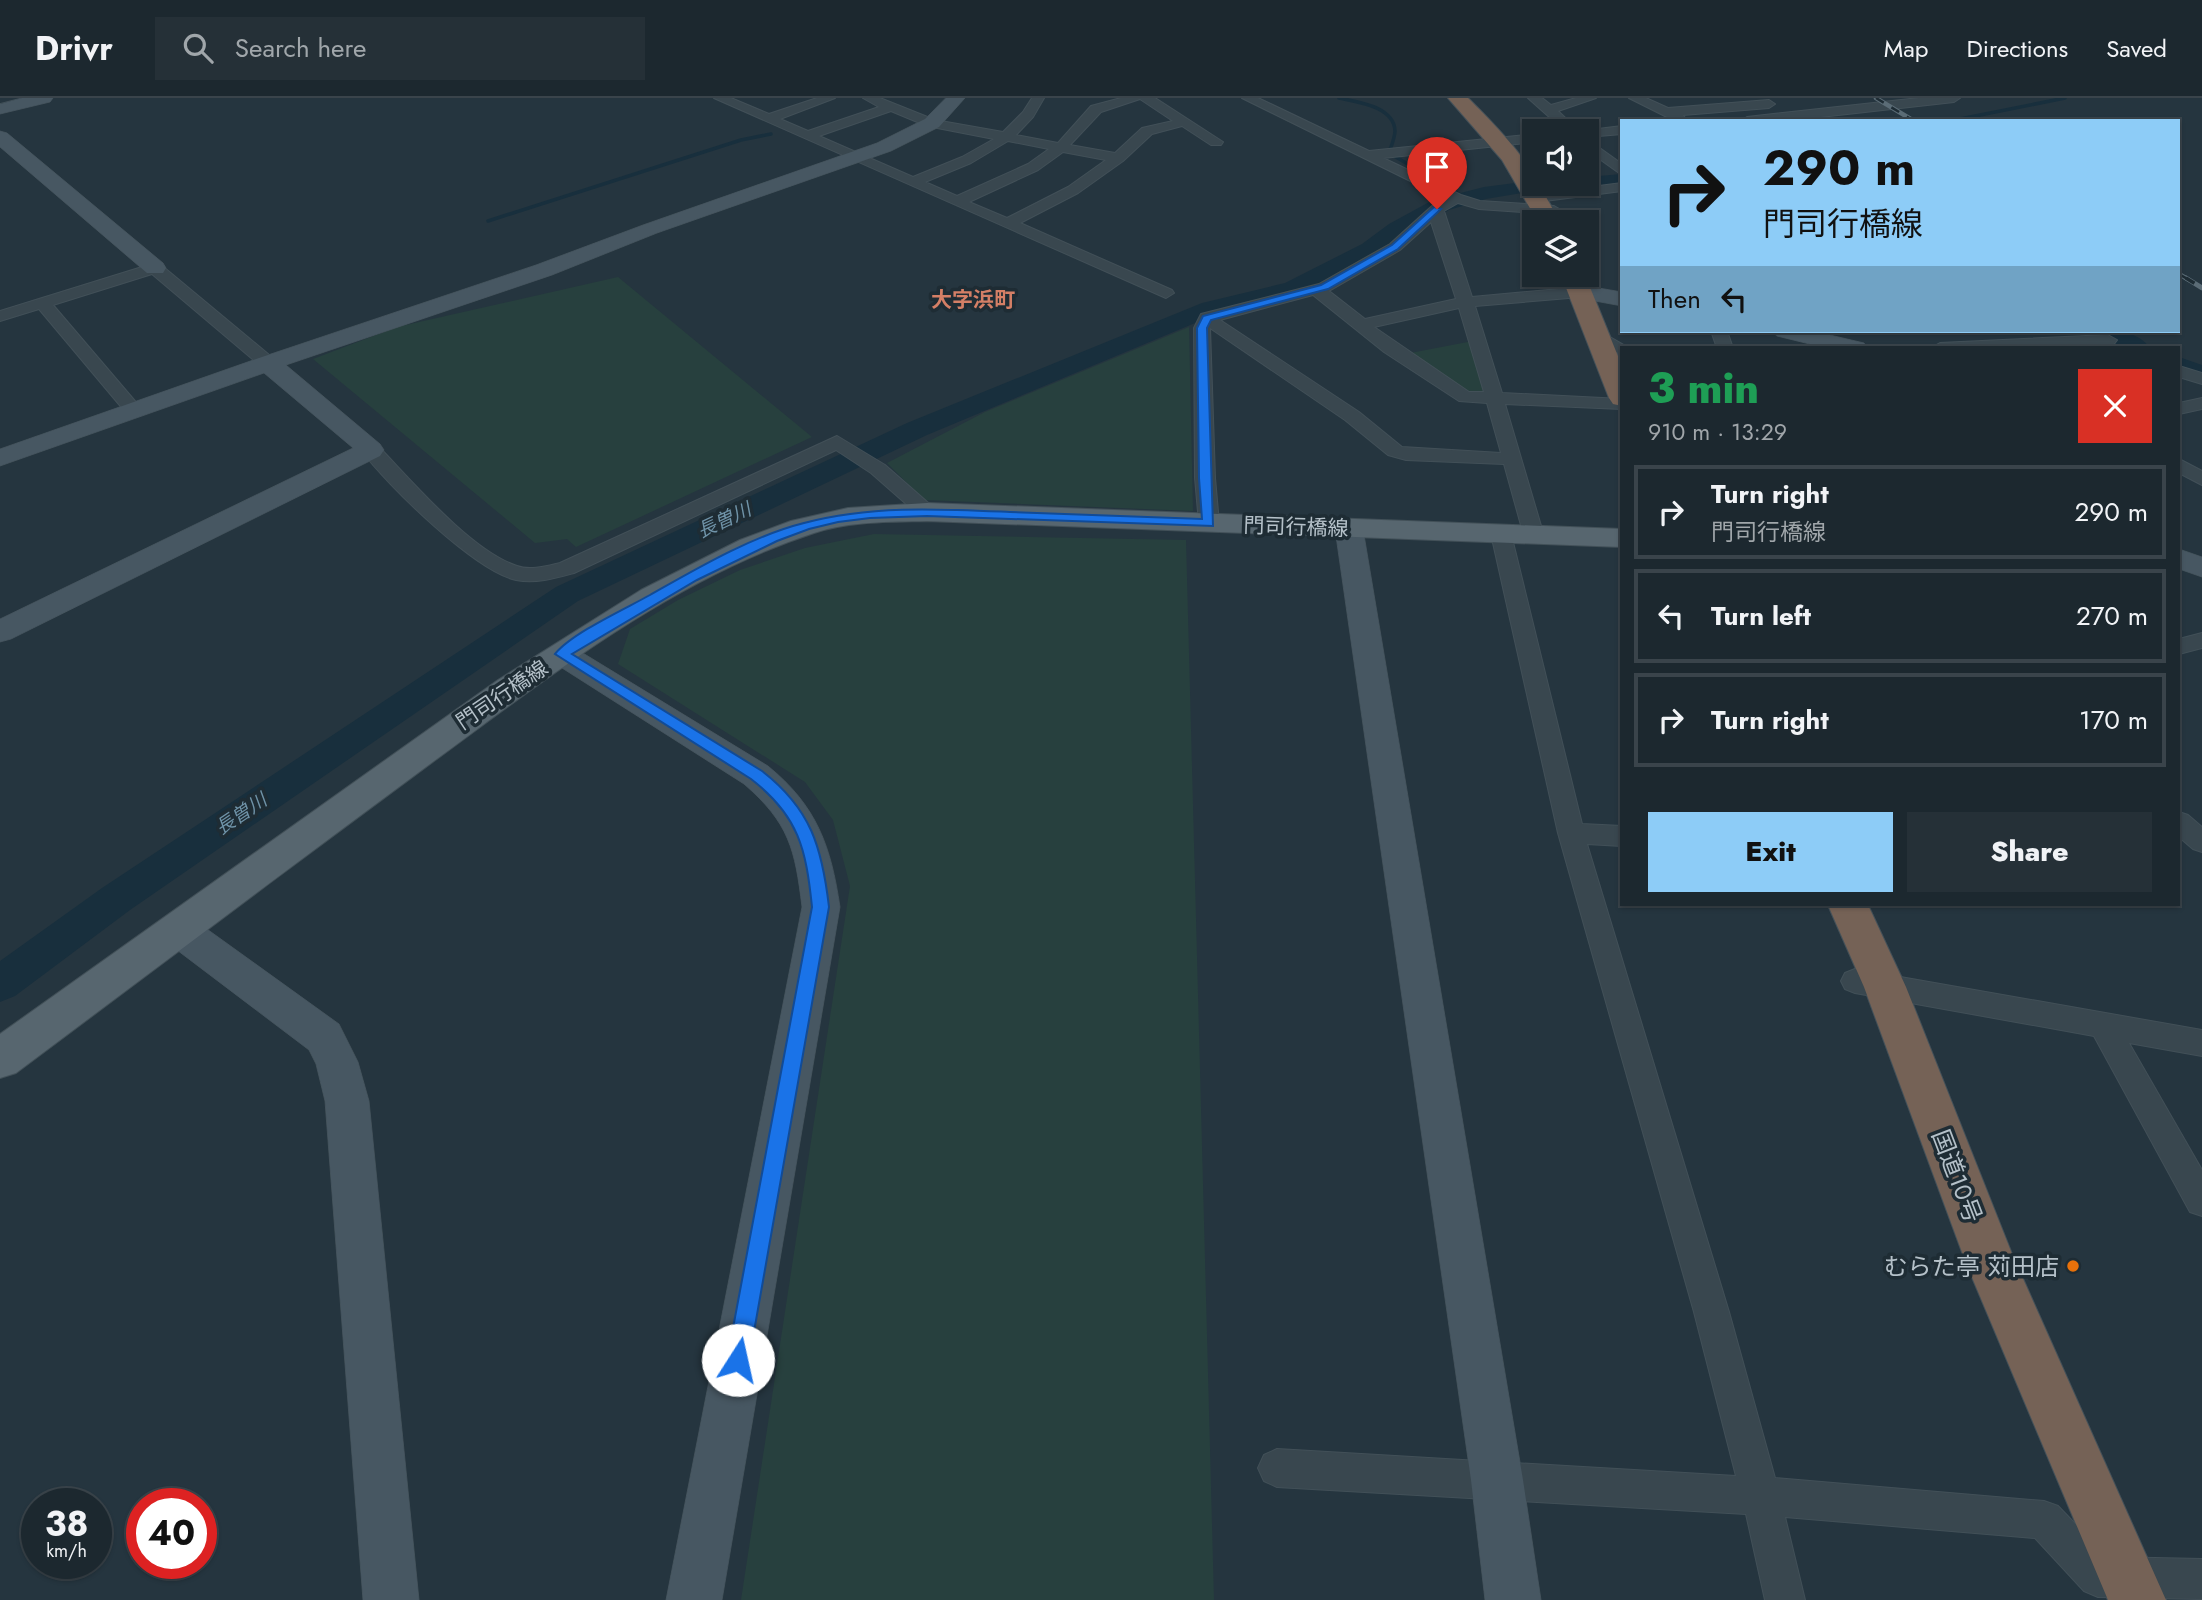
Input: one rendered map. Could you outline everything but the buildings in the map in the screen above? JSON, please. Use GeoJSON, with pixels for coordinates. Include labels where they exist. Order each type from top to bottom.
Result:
{"type":"FeatureCollection","features":[{"type":"Feature","properties":{"kind":"highway"},"geometry":{"type":"LineString","coordinates":[[1457,98],[1522,162]]}},
{"type":"Feature","properties":{"kind":"highway"},"geometry":{"type":"LineString","coordinates":[[1470,98],[1547,206]]}},
{"type":"Feature","properties":{"kind":"highway"},"geometry":{"type":"LineString","coordinates":[[1584,287],[1614,348],[1620,386]]}},
{"type":"Feature","properties":{"kind":"highway","name":"国道10号"},"geometry":{"type":"LineString","coordinates":[[1826,906],[1870,984],[1991,1263],[2118,1588]]}},
{"type":"Feature","properties":{"kind":"highway","name":"国道10号"},"geometry":{"type":"LineString","coordinates":[[1848,906],[1870,984]]}},
{"type":"Feature","properties":{"kind":"main road","name":"門司行橋線"},"geometry":{"type":"LineString","coordinates":[[0,1059],[394,771],[599,629],[692,577],[805,526],[870,514],[927,512],[1620,538]]}},
{"type":"Feature","properties":{"kind":"street"},"geometry":{"type":"LineString","coordinates":[[0,109],[44,98]]}},
{"type":"Feature","properties":{"kind":"street"},"geometry":{"type":"LineString","coordinates":[[768,119],[829,98]]}},
{"type":"Feature","properties":{"kind":"street"},"geometry":{"type":"LineString","coordinates":[[869,98],[932,123],[1118,158]]}},
{"type":"Feature","properties":{"kind":"street"},"geometry":{"type":"LineString","coordinates":[[0,458],[268,363],[544,270],[650,229],[856,157],[907,137],[932,123],[956,98]]}},
{"type":"Feature","properties":{"kind":"street"},"geometry":{"type":"LineString","coordinates":[[913,182],[969,158],[1006,137],[1023,121],[1038,98]]}},
{"type":"Feature","properties":{"kind":"street"},"geometry":{"type":"LineString","coordinates":[[957,202],[1022,172],[1060,148],[1096,109],[1135,98]]}},
{"type":"Feature","properties":{"kind":"street"},"geometry":{"type":"LineString","coordinates":[[1146,98],[1216,142]]}},
{"type":"Feature","properties":{"kind":"street"},"geometry":{"type":"LineString","coordinates":[[1248,98],[1440,191],[1479,205],[1547,206],[1620,188]]}},
{"type":"Feature","properties":{"kind":"street"},"geometry":{"type":"LineString","coordinates":[[1534,98],[1559,119]]}},
{"type":"Feature","properties":{"kind":"street"},"geometry":{"type":"LineString","coordinates":[[1549,110],[1590,98]]}},
{"type":"Feature","properties":{"kind":"street"},"geometry":{"type":"LineString","coordinates":[[1635,98],[1680,119]]}},
{"type":"Feature","properties":{"kind":"street"},"geometry":{"type":"LineString","coordinates":[[1768,119],[1954,98]]}},
{"type":"Feature","properties":{"kind":"street"},"geometry":{"type":"LineString","coordinates":[[731,100],[768,119],[1166,293]]}},
{"type":"Feature","properties":{"kind":"street"},"geometry":{"type":"LineString","coordinates":[[1666,111],[1775,101],[1820,101],[1840,112]]}},
{"type":"Feature","properties":{"kind":"street"},"geometry":{"type":"LineString","coordinates":[[807,136],[891,107]]}},
{"type":"Feature","properties":{"kind":"street"},"geometry":{"type":"LineString","coordinates":[[1861,110],[1876,119]]}},
{"type":"Feature","properties":{"kind":"street"},"geometry":{"type":"LineString","coordinates":[[1007,224],[1073,190],[1118,158],[1147,131],[1183,122]]}},
{"type":"Feature","properties":{"kind":"street"},"geometry":{"type":"LineString","coordinates":[[1599,132],[1620,130]]}},
{"type":"Feature","properties":{"kind":"street"},"geometry":{"type":"LineString","coordinates":[[0,137],[371,450],[450,527],[493,562],[510,571],[526,575],[568,568],[837,442],[878,469],[927,512]]}},
{"type":"Feature","properties":{"kind":"street"},"geometry":{"type":"LineString","coordinates":[[1368,155],[1522,139]]}},
{"type":"Feature","properties":{"kind":"street"},"geometry":{"type":"LineString","coordinates":[[1599,152],[1620,167]]}},
{"type":"Feature","properties":{"kind":"street"},"geometry":{"type":"LineString","coordinates":[[1209,523],[1205,478],[1202,328],[1207,318],[1245,299],[1316,289],[1346,276],[1395,247],[1437,209],[1457,198]]}},
{"type":"Feature","properties":{"kind":"street"},"geometry":{"type":"LineString","coordinates":[[1437,209],[1437,218],[1465,302],[1534,536]]}},
{"type":"Feature","properties":{"kind":"street"},"geometry":{"type":"LineString","coordinates":[[0,316],[155,268]]}},
{"type":"Feature","properties":{"kind":"street"},"geometry":{"type":"LineString","coordinates":[[1362,326],[1465,302],[1563,287]]}},
{"type":"Feature","properties":{"kind":"street"},"geometry":{"type":"LineString","coordinates":[[1591,287],[1620,298]]}},
{"type":"Feature","properties":{"kind":"street"},"geometry":{"type":"LineString","coordinates":[[1316,289],[1362,326],[1457,394],[1465,397],[1620,404]]}},
{"type":"Feature","properties":{"kind":"street"},"geometry":{"type":"LineString","coordinates":[[43,303],[134,411]]}},
{"type":"Feature","properties":{"kind":"street"},"geometry":{"type":"LineString","coordinates":[[1207,318],[1352,416],[1395,451],[1406,454],[1511,459]]}},
{"type":"Feature","properties":{"kind":"street"},"geometry":{"type":"LineString","coordinates":[[1802,333],[1848,346]]}},
{"type":"Feature","properties":{"kind":"street"},"geometry":{"type":"LineString","coordinates":[[2096,333],[2122,346]]}},
{"type":"Feature","properties":{"kind":"street"},"geometry":{"type":"LineString","coordinates":[[1982,346],[2108,340]]}},
{"type":"Feature","properties":{"kind":"street"},"geometry":{"type":"LineString","coordinates":[[2180,371],[2202,379]]}},
{"type":"Feature","properties":{"kind":"street"},"geometry":{"type":"LineString","coordinates":[[2180,409],[2202,403]]}},
{"type":"Feature","properties":{"kind":"street"},"geometry":{"type":"LineString","coordinates":[[0,632],[371,450]]}},
{"type":"Feature","properties":{"kind":"street"},"geometry":{"type":"LineString","coordinates":[[2180,466],[2202,479]]}},
{"type":"Feature","properties":{"kind":"street"},"geometry":{"type":"LineString","coordinates":[[1349,529],[1497,1480],[1513,1600]]}},
{"type":"Feature","properties":{"kind":"street"},"geometry":{"type":"LineString","coordinates":[[1501,534],[1571,833],[1690,1237],[1762,1496],[1785,1600]]}},
{"type":"Feature","properties":{"kind":"street"},"geometry":{"type":"LineString","coordinates":[[2180,647],[2202,640]]}},
{"type":"Feature","properties":{"kind":"street"},"geometry":{"type":"LineString","coordinates":[[562,654],[756,775],[781,794],[810,845],[817,874],[821,907],[694,1600]]}},
{"type":"Feature","properties":{"kind":"street"},"geometry":{"type":"LineString","coordinates":[[1571,833],[1620,836]]}},
{"type":"Feature","properties":{"kind":"street"},"geometry":{"type":"LineString","coordinates":[[179,930],[324,1037],[337,1062],[347,1101],[391,1600]]}},
{"type":"Feature","properties":{"kind":"street"},"geometry":{"type":"LineString","coordinates":[[1870,984],[2202,1043]]}},
{"type":"Feature","properties":{"kind":"street"},"geometry":{"type":"LineString","coordinates":[[2104,1027],[2202,1201]]}},
{"type":"Feature","properties":{"kind":"street"},"geometry":{"type":"LineString","coordinates":[[1277,1468],[1762,1496],[2044,1520],[2118,1588],[2202,1578]]}},
{"type":"Feature","properties":{"kind":"green space"},"geometry":{"type":"Polygon","coordinates":[[[618,277],[812,437],[576,547],[567,539],[535,543],[313,359],[397,327],[618,277]]]}},
{"type":"Feature","properties":{"kind":"green space"},"geometry":{"type":"Polygon","coordinates":[[[1189,327],[1193,511],[924,500],[887,463],[985,412],[1189,327]]]}},
{"type":"Feature","properties":{"kind":"green space"},"geometry":{"type":"Polygon","coordinates":[[[1478,340],[1493,397],[1465,397],[1400,355],[1478,340]]]}},
{"type":"Feature","properties":{"kind":"green space"},"geometry":{"type":"Polygon","coordinates":[[[874,534],[1186,540],[1214,1600],[741,1600],[850,886],[833,820],[805,782],[618,664],[630,629],[678,600],[740,570],[805,548],[874,534]]]}},
{"type":"Feature","properties":{"kind":"waterway"},"geometry":{"type":"LineString","coordinates":[[1339,98],[1382,111],[1393,123],[1395,131],[1389,153],[1464,197]]}},
{"type":"Feature","properties":{"kind":"waterway"},"geometry":{"type":"LineString","coordinates":[[1960,119],[2065,98]]}},
{"type":"Feature","properties":{"kind":"waterway"},"geometry":{"type":"LineString","coordinates":[[488,221],[741,140],[771,134]]}},
{"type":"Feature","properties":{"kind":"waterway","name":"長曽川"},"geometry":{"type":"LineString","coordinates":[[1599,182],[1620,180]]}},
{"type":"Feature","properties":{"kind":"waterway","name":"長曽川"},"geometry":{"type":"LineString","coordinates":[[0,984],[116,899],[567,594],[917,429],[1211,308],[1293,288],[1370,249],[1397,229],[1441,205],[1484,193],[1515,189]]}},
{"type":"Feature","properties":{"kind":"waterway","name":"長曽川"},"geometry":{"type":"LineString","coordinates":[[2108,333],[2133,346]]}},
{"type":"Feature","properties":{"kind":"waterway","name":"長曽川"},"geometry":{"type":"LineString","coordinates":[[2180,365],[2202,374]]}},
{"type":"Feature","properties":{"kind":"railway"},"geometry":{"type":"LineString","coordinates":[[1876,98],[1911,119]]}},
{"type":"Feature","properties":{"kind":"railway"},"geometry":{"type":"LineString","coordinates":[[2180,275],[2189,280]]}},
{"type":"Feature","properties":{"kind":"railway"},"geometry":{"type":"LineString","coordinates":[[2186,278],[2202,288]]}},
{"type":"Feature","properties":{"kind":"place","name":"むらた亭 苅田店"},"geometry":{"type":"Point","coordinates":[2073,1266]}},
{"type":"Feature","properties":{"kind":"district","name":"大字浜町"},"geometry":{"type":"Point","coordinates":[973,300]}},
{"type":"Feature","properties":{"kind":"route"},"geometry":{"type":"LineString","coordinates":[[738,1360],[821,907],[810,845],[781,794],[756,775],[562,654],[599,629],[692,577],[772,539],[805,526],[838,519],[870,514],[927,512],[1209,523],[1205,478],[1202,328],[1207,318],[1325,287],[1395,247],[1437,209]]}}]}
